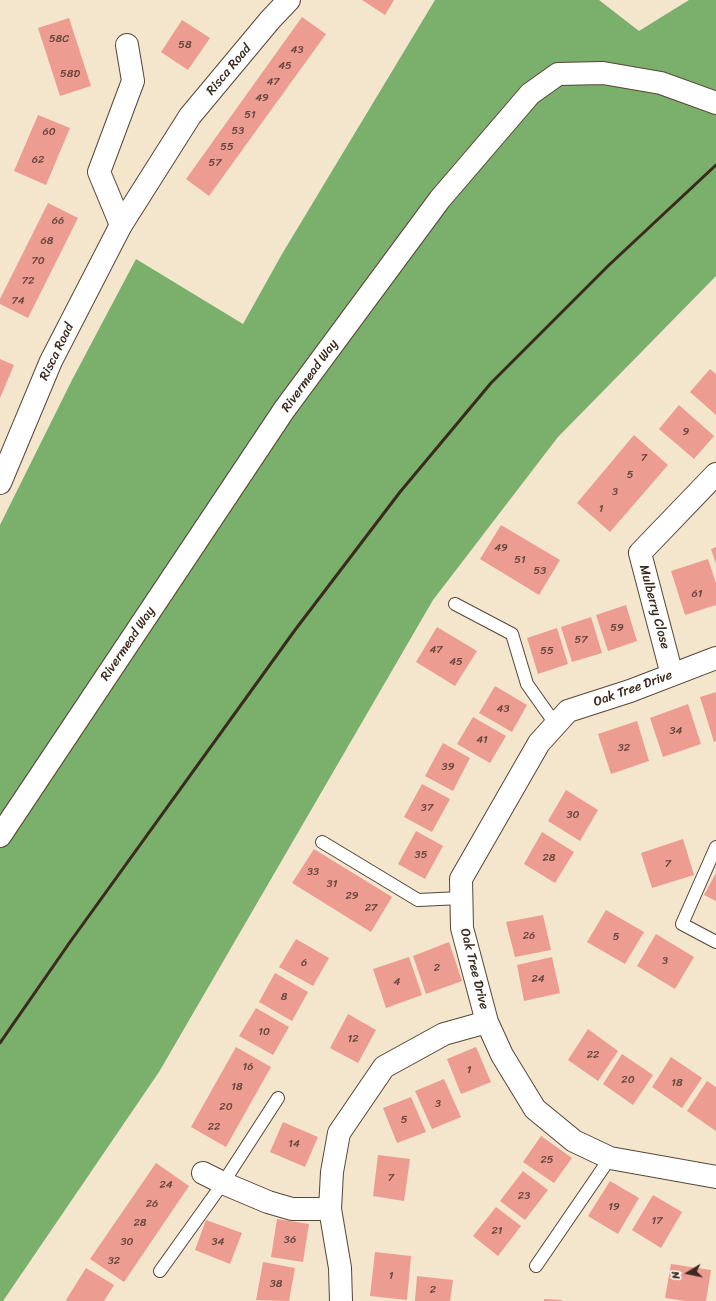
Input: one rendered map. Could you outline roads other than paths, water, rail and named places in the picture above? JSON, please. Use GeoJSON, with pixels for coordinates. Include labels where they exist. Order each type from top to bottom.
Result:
{"type":"FeatureCollection","features":[{"type":"Feature","properties":{"kind":"street","name":"Risca Road"},"geometry":{"type":"LineString","coordinates":[[0,483],[52,361],[122,225],[190,116],[270,20],[289,0]]}},
{"type":"Feature","properties":{"kind":"street"},"geometry":{"type":"LineString","coordinates":[[122,225],[99,172],[133,81],[127,45]]}},
{"type":"Feature","properties":{"kind":"street","name":"Rivermead Way"},"geometry":{"type":"LineString","coordinates":[[0,836],[284,410],[440,199],[530,94],[558,74],[603,73],[661,83],[716,103]]}},
{"type":"Feature","properties":{"kind":"street","name":"Mulberry Close"},"geometry":{"type":"LineString","coordinates":[[672,675],[640,553],[716,474]]}},
{"type":"Feature","properties":{"kind":"street","name":"Oak Tree Drive"},"geometry":{"type":"LineString","coordinates":[[716,658],[630,691],[568,711],[540,743],[461,879],[462,928],[487,1022],[502,1055],[535,1109],[574,1141],[610,1158],[716,1176]]}},
{"type":"Feature","properties":{"kind":"street"},"geometry":{"type":"LineString","coordinates":[[341,1301],[340,1268],[330,1209],[332,1172],[339,1133],[384,1066],[444,1034],[487,1022]]}},
{"type":"Feature","properties":{"kind":"street"},"geometry":{"type":"LineString","coordinates":[[203,1173],[223,1184],[268,1202],[292,1209],[330,1209]]}},
{"type":"Feature","properties":{"kind":"lane"},"geometry":{"type":"LineString","coordinates":[[455,604],[512,634],[527,684],[556,725]]}},
{"type":"Feature","properties":{"kind":"lane"},"geometry":{"type":"LineString","coordinates":[[322,842],[418,900],[461,898]]}},
{"type":"Feature","properties":{"kind":"lane"},"geometry":{"type":"LineString","coordinates":[[716,847],[682,924],[716,942]]}},
{"type":"Feature","properties":{"kind":"lane"},"geometry":{"type":"LineString","coordinates":[[160,1271],[223,1184],[278,1098]]}},
{"type":"Feature","properties":{"kind":"lane"},"geometry":{"type":"LineString","coordinates":[[536,1266],[610,1158]]}},
{"type":"Feature","properties":{"kind":"railway"},"geometry":{"type":"LineString","coordinates":[[0,1043],[70,942],[295,630],[400,492],[491,383],[609,265],[716,165]]}}]}
